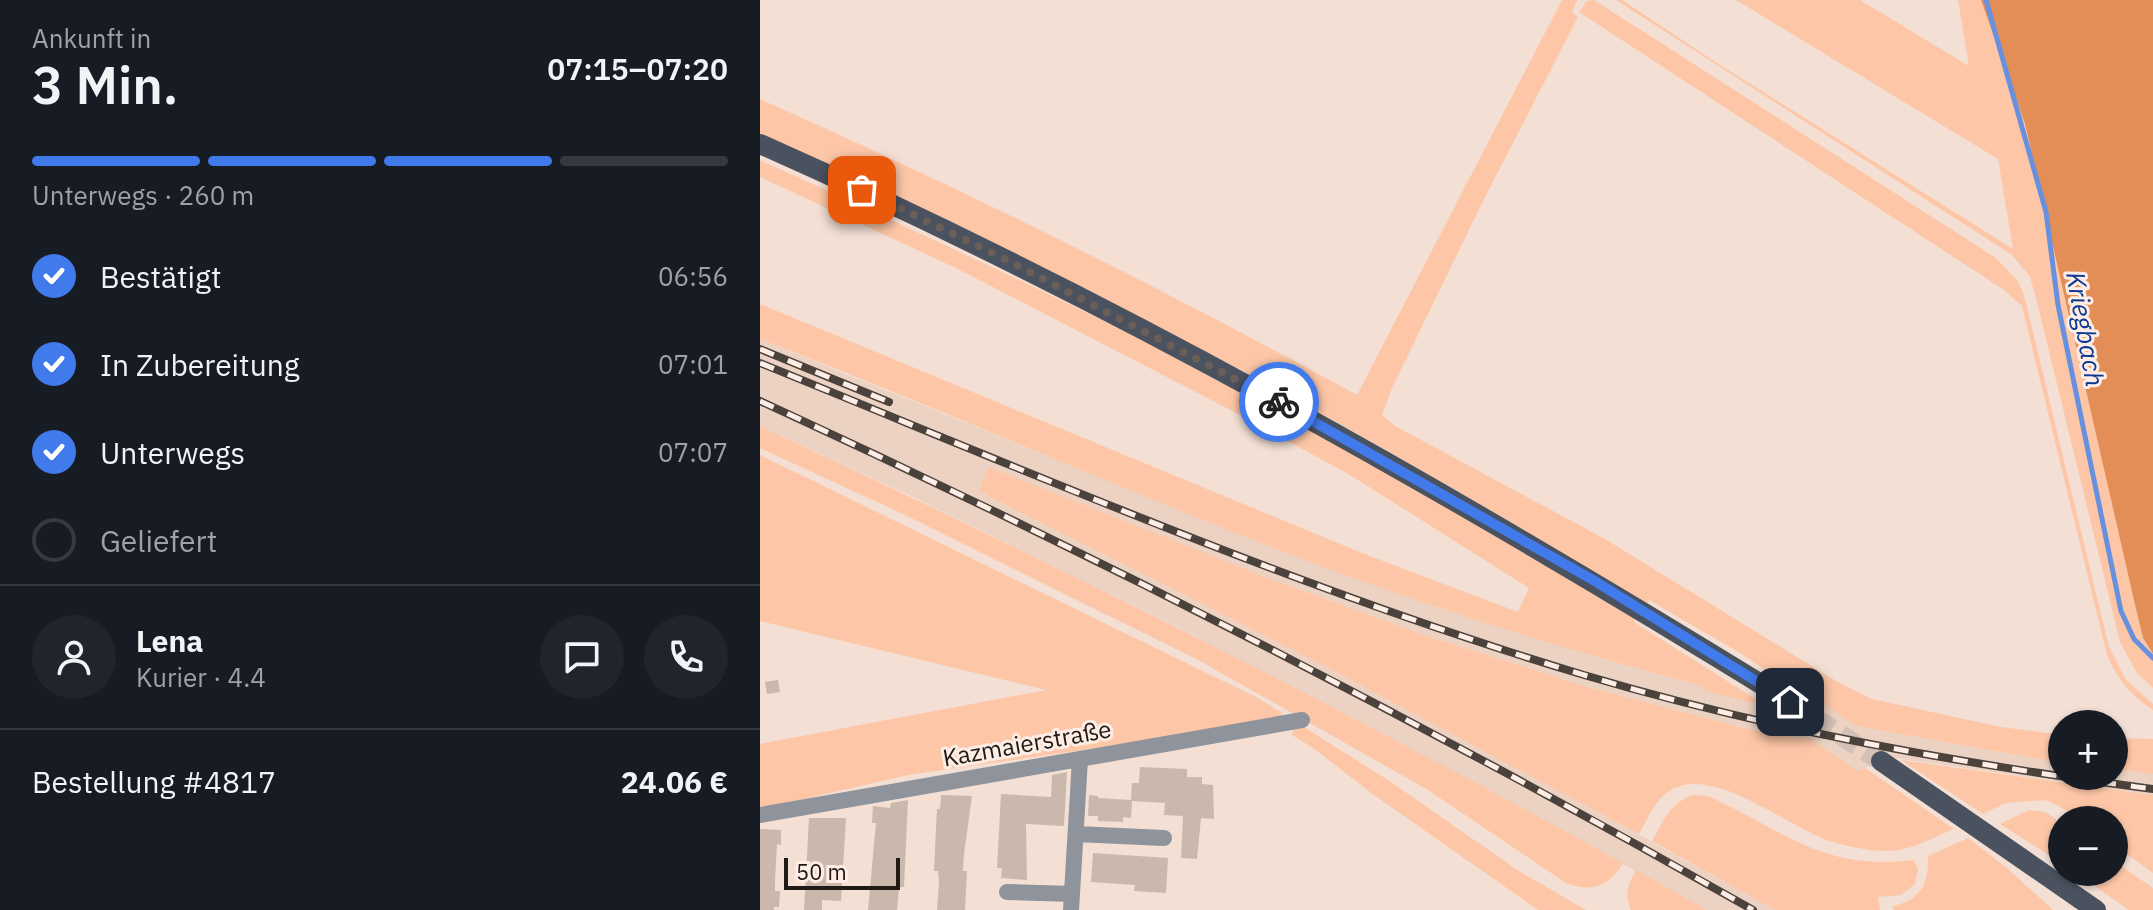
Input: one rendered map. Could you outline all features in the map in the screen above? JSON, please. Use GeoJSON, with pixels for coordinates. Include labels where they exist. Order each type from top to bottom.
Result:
{"type":"FeatureCollection","features":[{"type":"Feature","properties":{"kind":"main road"},"geometry":{"type":"LineString","coordinates":[[760,144],[1001,257],[1209,364],[1480,514],[1790,702]]}},
{"type":"Feature","properties":{"kind":"main road"},"geometry":{"type":"LineString","coordinates":[[1881,761],[2048,876]]}},
{"type":"Feature","properties":{"kind":"main road"},"geometry":{"type":"LineString","coordinates":[[2058,886],[2067,910]]}},
{"type":"Feature","properties":{"kind":"main road"},"geometry":{"type":"LineString","coordinates":[[2062,886],[2096,910]]}},
{"type":"Feature","properties":{"kind":"street","name":"Kazmaierstraße"},"geometry":{"type":"LineString","coordinates":[[760,815],[1302,720]]}},
{"type":"Feature","properties":{"kind":"street"},"geometry":{"type":"LineString","coordinates":[[1007,892],[1072,902],[1080,759]]}},
{"type":"Feature","properties":{"kind":"street"},"geometry":{"type":"LineString","coordinates":[[1076,834],[1164,838]]}},
{"type":"Feature","properties":{"kind":"shaded area"},"geometry":{"type":"Polygon","coordinates":[[[1562,0],[1577,0],[1572,12],[1578,17],[1483,201],[1392,388],[1382,415],[1395,426],[1605,539],[1836,681],[1872,699],[2001,727],[2048,733],[2048,760],[1856,726],[1808,693],[1803,695],[1740,653],[1649,600],[1647,603],[1271,386],[1103,300],[760,136],[760,99],[1062,241],[1357,395],[1562,0]]]}},
{"type":"Feature","properties":{"kind":"shaded area"},"geometry":{"type":"Polygon","coordinates":[[[1594,0],[1996,258],[2018,281],[2024,295],[2109,647],[2126,680],[2153,704],[2153,710],[2126,686],[2107,655],[2022,306],[2004,290],[1579,12],[1587,1],[1594,0]]]}},
{"type":"Feature","properties":{"kind":"shaded area"},"geometry":{"type":"Polygon","coordinates":[[[1616,0],[1622,0],[2013,249],[1998,159],[1736,0],[1860,0],[1969,66],[1958,0],[1981,0],[2025,124],[2143,638],[2153,654],[2153,688],[2137,673],[2120,642],[2030,277],[2012,255],[1616,0]]]}},
{"type":"Feature","properties":{"kind":"shaded area"},"geometry":{"type":"Polygon","coordinates":[[[1981,0],[2153,0],[2153,654],[2143,638],[2025,124],[1981,0]]]}},
{"type":"Feature","properties":{"kind":"shaded area"},"geometry":{"type":"Polygon","coordinates":[[[760,160],[1038,289],[1258,400],[1635,618],[1634,622],[1768,707],[1487,624],[1328,569],[760,339],[760,304],[1362,553],[1518,612],[1529,588],[1350,475],[1246,418],[956,268],[760,177],[760,160]]]}},
{"type":"Feature","properties":{"kind":"shaded area"},"geometry":{"type":"Polygon","coordinates":[[[760,339],[1278,550],[1436,607],[1595,657],[1702,686],[1706,691],[1777,709],[1808,692],[1856,726],[2048,760],[2048,780],[1889,757],[1858,771],[1811,739],[1752,730],[1588,687],[1427,636],[1268,578],[989,468],[979,492],[1323,665],[1775,910],[1707,910],[1441,765],[1175,626],[907,494],[760,426],[760,339]]]}},
{"type":"Feature","properties":{"kind":"shaded area"},"geometry":{"type":"Polygon","coordinates":[[[760,426],[1195,637],[1623,863],[1612,877],[1599,885],[1584,887],[1566,883],[1428,790],[1200,661],[903,514],[760,448],[760,426]]]}},
{"type":"Feature","properties":{"kind":"shaded area"},"geometry":{"type":"Polygon","coordinates":[[[760,455],[1258,698],[1282,713],[1280,722],[908,775],[760,809],[760,744],[1046,690],[760,621],[760,455]]]}},
{"type":"Feature","properties":{"kind":"shaded area"},"geometry":{"type":"Polygon","coordinates":[[[989,467],[1268,578],[1427,636],[1588,687],[1752,730],[1811,739],[1858,771],[1865,768],[1954,829],[1904,849],[1861,849],[1824,839],[1727,791],[1688,784],[1671,790],[1661,799],[1639,834],[1323,665],[978,491],[989,467]]]}},
{"type":"Feature","properties":{"kind":"shaded area"},"geometry":{"type":"Polygon","coordinates":[[[1301,725],[1388,780],[1519,871],[1586,910],[1538,910],[1292,735],[1294,727],[1301,725]]]}},
{"type":"Feature","properties":{"kind":"shaded area"},"geometry":{"type":"Polygon","coordinates":[[[2128,738],[2153,739],[2153,774],[2128,771],[2128,738]]]}},
{"type":"Feature","properties":{"kind":"shaded area"},"geometry":{"type":"Polygon","coordinates":[[[1901,760],[2048,780],[2048,790],[2117,790],[2153,795],[2153,873],[2128,855],[2128,806],[2059,806],[2045,800],[2005,803],[1983,814],[1901,760]]]}},
{"type":"Feature","properties":{"kind":"shaded area"},"geometry":{"type":"Polygon","coordinates":[[[2128,771],[2153,774],[2153,795],[2118,790],[2128,790],[2128,771]]]}},
{"type":"Feature","properties":{"kind":"shaded area"},"geometry":{"type":"Polygon","coordinates":[[[1692,795],[1708,796],[1783,835],[1829,854],[1882,862],[1914,860],[1918,869],[1915,884],[1901,895],[1878,897],[1880,910],[1775,910],[1652,841],[1672,808],[1692,795]]]}},
{"type":"Feature","properties":{"kind":"shaded area"},"geometry":{"type":"Polygon","coordinates":[[[2029,810],[2045,812],[2048,814],[2048,854],[2000,824],[2029,810]]]}},
{"type":"Feature","properties":{"kind":"shaded area"},"geometry":{"type":"Polygon","coordinates":[[[1968,838],[2053,910],[1894,910],[1893,906],[1917,895],[1921,889],[1927,874],[1928,856],[1968,838]]]}},
{"type":"Feature","properties":{"kind":"shaded area"},"geometry":{"type":"Polygon","coordinates":[[[1636,870],[1707,910],[1631,910],[1628,890],[1636,870]]]}},
{"type":"Feature","properties":{"kind":"shaded area"},"geometry":{"type":"Polygon","coordinates":[[[2128,871],[2153,888],[2153,910],[2129,910],[2095,886],[2128,886],[2128,871]]]}},
{"type":"Feature","properties":{"kind":"building"},"geometry":{"type":"Polygon","coordinates":[[[778,680],[780,692],[767,694],[765,682],[778,680]]]}},
{"type":"Feature","properties":{"kind":"building"},"geometry":{"type":"Polygon","coordinates":[[[1140,767],[1187,769],[1187,777],[1202,777],[1202,784],[1213,785],[1214,819],[1201,818],[1197,859],[1181,858],[1183,816],[1164,815],[1165,803],[1132,801],[1131,818],[1123,817],[1123,822],[1098,821],[1098,816],[1088,816],[1089,795],[1131,800],[1132,783],[1139,783],[1140,767]]]}},
{"type":"Feature","properties":{"kind":"building"},"geometry":{"type":"Polygon","coordinates":[[[1067,772],[1064,826],[1026,824],[1027,880],[1001,878],[1002,868],[997,868],[1001,794],[1051,797],[1052,775],[1067,772]]]}},
{"type":"Feature","properties":{"kind":"building"},"geometry":{"type":"Polygon","coordinates":[[[941,795],[972,796],[964,854],[963,871],[967,871],[965,910],[937,910],[939,882],[938,871],[934,871],[937,809],[940,809],[941,795]]]}},
{"type":"Feature","properties":{"kind":"building"},"geometry":{"type":"Polygon","coordinates":[[[908,800],[904,887],[899,887],[897,910],[868,910],[876,823],[872,823],[873,806],[890,808],[891,803],[908,800]]]}},
{"type":"Feature","properties":{"kind":"building"},"geometry":{"type":"Polygon","coordinates":[[[809,818],[846,818],[841,901],[822,900],[822,910],[804,910],[809,818]]]}},
{"type":"Feature","properties":{"kind":"building"},"geometry":{"type":"Polygon","coordinates":[[[760,829],[781,830],[775,881],[775,891],[780,891],[779,907],[774,907],[774,910],[760,910],[760,829]]]}},
{"type":"Feature","properties":{"kind":"building"},"geometry":{"type":"Polygon","coordinates":[[[1093,853],[1168,858],[1166,893],[1134,891],[1135,885],[1091,882],[1093,853]]]}},
{"type":"Feature","properties":{"kind":"waterway","name":"Kriegbach"},"geometry":{"type":"LineString","coordinates":[[1986,0],[2046,212],[2058,305],[2121,611],[2134,639],[2153,658]]}},
{"type":"Feature","properties":{"kind":"tunnel"},"geometry":{"type":"LineString","coordinates":[[1790,702],[1881,761]]}},
{"type":"Feature","properties":{"kind":"railway"},"geometry":{"type":"LineString","coordinates":[[760,349],[889,402]]}},
{"type":"Feature","properties":{"kind":"railway"},"geometry":{"type":"LineString","coordinates":[[760,363],[1169,529],[1375,606],[1584,675],[1795,729],[2009,768],[2153,789]]}},
{"type":"Feature","properties":{"kind":"railway"},"geometry":{"type":"LineString","coordinates":[[760,401],[1012,520],[1262,645],[1509,775],[1753,910]]}},
{"type":"Feature","properties":{"kind":"way so far"},"geometry":{"type":"LineString","coordinates":[[862,190],[1001,257],[1279,402]]}},
{"type":"Feature","properties":{"kind":"route"},"geometry":{"type":"LineString","coordinates":[[1279,402],[1593,580],[1790,702]]}}]}
